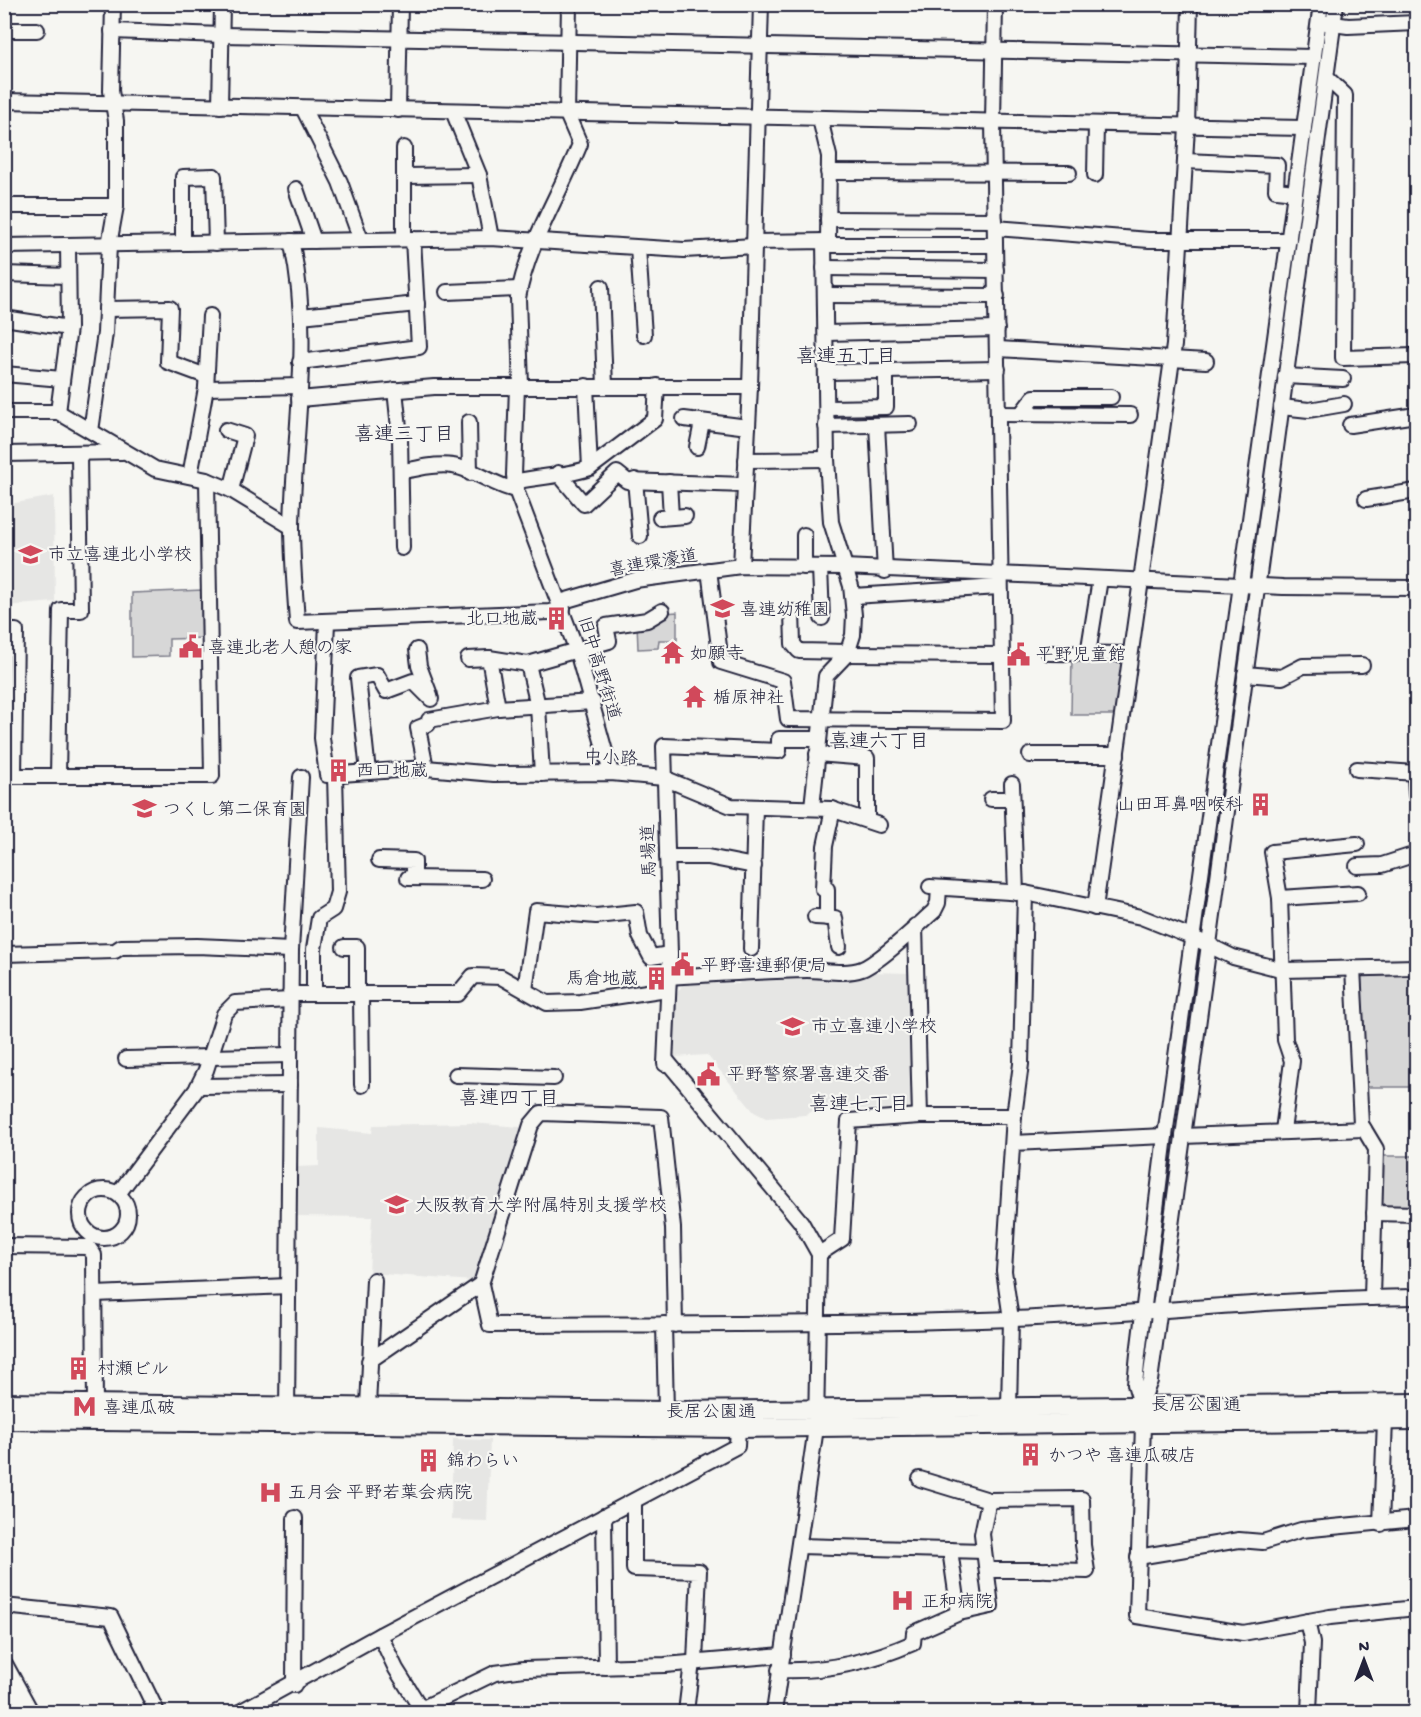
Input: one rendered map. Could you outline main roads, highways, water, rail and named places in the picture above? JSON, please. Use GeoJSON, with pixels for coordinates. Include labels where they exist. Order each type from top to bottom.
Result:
{"type":"FeatureCollection","features":[{"type":"Feature","properties":{"kind":"main road","name":"長居公園通"},"geometry":{"type":"LineString","coordinates":[[4,1403],[95,1412]]}},
{"type":"Feature","properties":{"kind":"main road","name":"長居公園通"},"geometry":{"type":"LineString","coordinates":[[4,1420],[95,1412],[287,1413],[738,1428],[817,1419],[1009,1407],[1416,1403]]}},
{"type":"Feature","properties":{"kind":"main road","name":"長居公園通"},"geometry":{"type":"LineString","coordinates":[[287,1413],[368,1406],[666,1411],[817,1419],[1143,1424],[1416,1420]]}},
{"type":"Feature","properties":{"kind":"main road"},"geometry":{"type":"LineString","coordinates":[[4,1666],[29,1713]]}},
{"type":"Feature","properties":{"kind":"place","name":"市立喜連北小学校"},"geometry":{"type":"Point","coordinates":[30,554]}},
{"type":"Feature","properties":{"kind":"place","name":"喜連幼稚園"},"geometry":{"type":"Point","coordinates":[722,609]}},
{"type":"Feature","properties":{"kind":"place","name":"北口地蔵"},"geometry":{"type":"Point","coordinates":[556,618]}},
{"type":"Feature","properties":{"kind":"place","name":"喜連北老人憩の家"},"geometry":{"type":"Point","coordinates":[190,647]}},
{"type":"Feature","properties":{"kind":"place","name":"如願寺"},"geometry":{"type":"Point","coordinates":[672,653]}},
{"type":"Feature","properties":{"kind":"place","name":"平野児童館"},"geometry":{"type":"Point","coordinates":[1018,654]}},
{"type":"Feature","properties":{"kind":"place","name":"楯原神社"},"geometry":{"type":"Point","coordinates":[695,697]}},
{"type":"Feature","properties":{"kind":"place","name":"西口地蔵"},"geometry":{"type":"Point","coordinates":[338,770]}},
{"type":"Feature","properties":{"kind":"place","name":"山田耳鼻咽喉科"},"geometry":{"type":"Point","coordinates":[1261,804]}},
{"type":"Feature","properties":{"kind":"place","name":"つくし第二保育園"},"geometry":{"type":"Point","coordinates":[145,809]}},
{"type":"Feature","properties":{"kind":"place","name":"平野喜連郵便局"},"geometry":{"type":"Point","coordinates":[683,965]}},
{"type":"Feature","properties":{"kind":"place","name":"馬倉地蔵"},"geometry":{"type":"Point","coordinates":[656,978]}},
{"type":"Feature","properties":{"kind":"place","name":"市立喜連小学校"},"geometry":{"type":"Point","coordinates":[793,1026]}},
{"type":"Feature","properties":{"kind":"place","name":"平野警察署喜連交番"},"geometry":{"type":"Point","coordinates":[709,1074]}},
{"type":"Feature","properties":{"kind":"place","name":"大阪教育大学附属特別支援学校"},"geometry":{"type":"Point","coordinates":[397,1205]}},
{"type":"Feature","properties":{"kind":"place","name":"村瀬ビル"},"geometry":{"type":"Point","coordinates":[79,1368]}},
{"type":"Feature","properties":{"kind":"place","name":"喜連瓜破"},"geometry":{"type":"Point","coordinates":[85,1407]}},
{"type":"Feature","properties":{"kind":"place","name":"かつや 喜連瓜破店"},"geometry":{"type":"Point","coordinates":[1030,1455]}},
{"type":"Feature","properties":{"kind":"place","name":"錦わらい"},"geometry":{"type":"Point","coordinates":[429,1460]}},
{"type":"Feature","properties":{"kind":"place","name":"五月会 平野若葉会病院"},"geometry":{"type":"Point","coordinates":[270,1492]}},
{"type":"Feature","properties":{"kind":"place","name":"正和病院"},"geometry":{"type":"Point","coordinates":[903,1601]}},
{"type":"Feature","properties":{"kind":"district","name":"喜連五丁目"},"geometry":{"type":"Point","coordinates":[846,355]}},
{"type":"Feature","properties":{"kind":"district","name":"喜連三丁目"},"geometry":{"type":"Point","coordinates":[404,433]}},
{"type":"Feature","properties":{"kind":"district","name":"喜連六丁目"},"geometry":{"type":"Point","coordinates":[879,740]}},
{"type":"Feature","properties":{"kind":"district","name":"喜連四丁目"},"geometry":{"type":"Point","coordinates":[509,1097]}},
{"type":"Feature","properties":{"kind":"district","name":"喜連七丁目"},"geometry":{"type":"Point","coordinates":[859,1103]}}]}
